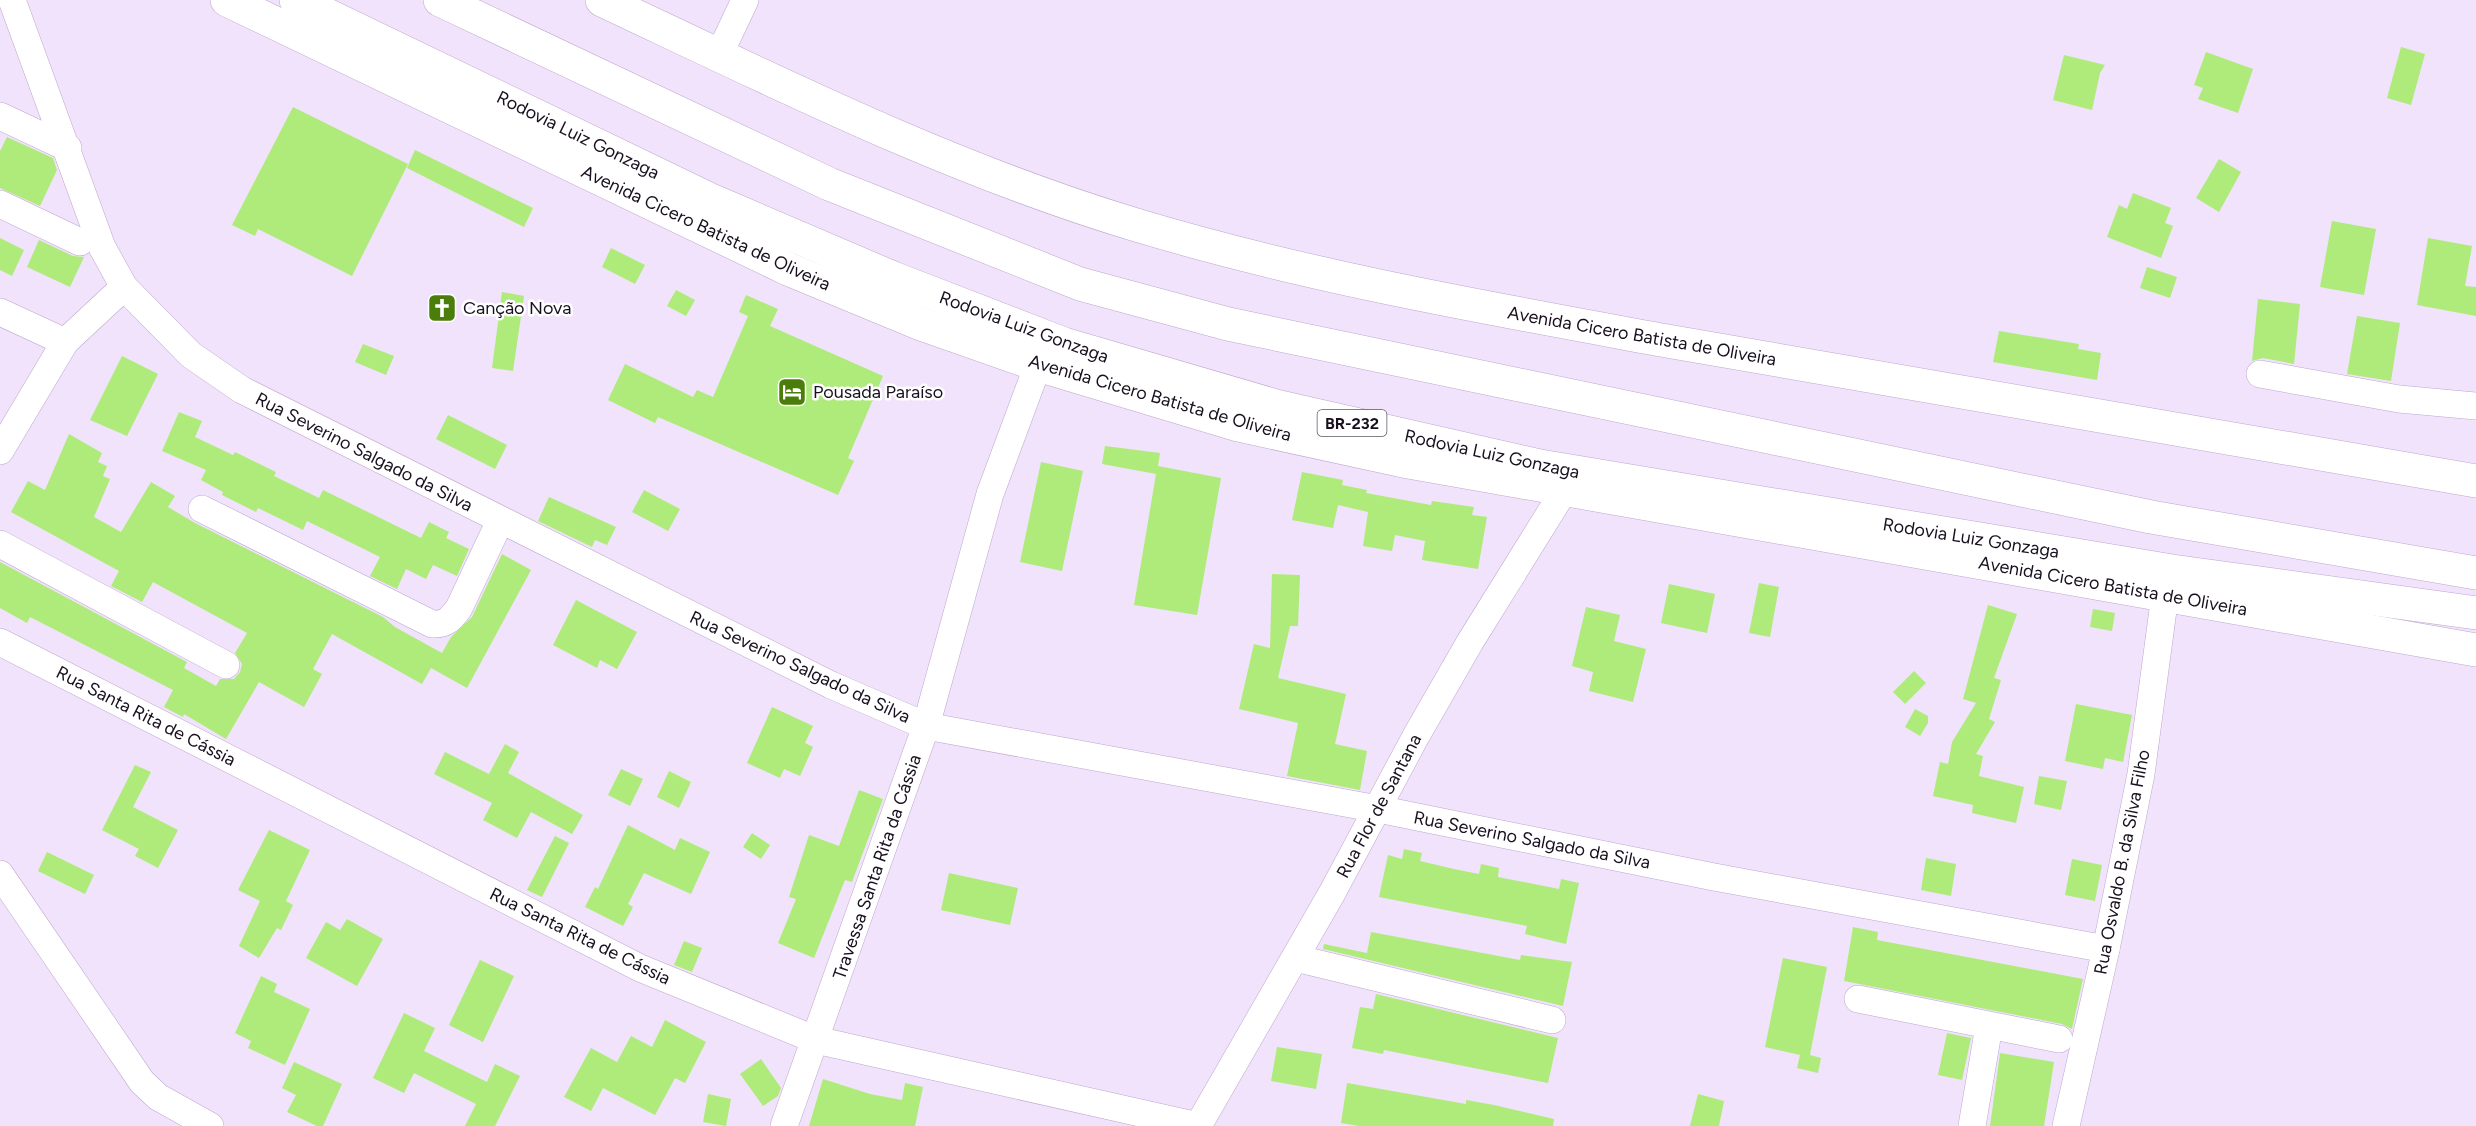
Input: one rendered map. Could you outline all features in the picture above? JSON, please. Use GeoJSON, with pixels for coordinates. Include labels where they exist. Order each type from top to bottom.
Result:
{"type":"FeatureCollection","features":[{"type":"Feature","properties":{"kind":"main road","name":"Avenida Cicero Batista de Oliveira"},"geometry":{"type":"LineString","coordinates":[[227,0],[788,268],[921,324],[1038,365],[1239,425],[1403,460],[2476,650]]}},
{"type":"Feature","properties":{"kind":"main road","name":"Rodovia Luiz Gonzaga"},"geometry":{"type":"LineString","coordinates":[[296,0],[713,201],[893,278],[1064,344],[1276,406],[1540,466],[2172,571],[2476,613]]}},
{"type":"Feature","properties":{"kind":"main road"},"geometry":{"type":"LineString","coordinates":[[440,0],[829,184],[1080,284],[1228,324],[2139,514],[2476,573]]}},
{"type":"Feature","properties":{"kind":"main road","name":"Avenida Cicero Batista de Oliveira"},"geometry":{"type":"LineString","coordinates":[[602,0],[906,142],[1020,186],[1129,223],[1254,259],[1536,317],[1949,392],[2476,481]]}},
{"type":"Feature","properties":{"kind":"street","name":"Rua Severino Salgado da Silva"},"geometry":{"type":"LineString","coordinates":[[12,0],[68,148],[102,247],[124,287],[191,355],[242,390],[831,685],[926,726],[1378,809],[1725,879],[2106,950]]}},
{"type":"Feature","properties":{"kind":"street"},"geometry":{"type":"LineString","coordinates":[[719,55],[745,0]]}},
{"type":"Feature","properties":{"kind":"street"},"geometry":{"type":"LineString","coordinates":[[0,116],[68,148]]}},
{"type":"Feature","properties":{"kind":"street"},"geometry":{"type":"LineString","coordinates":[[0,204],[80,242]]}},
{"type":"Feature","properties":{"kind":"street"},"geometry":{"type":"LineString","coordinates":[[0,451],[65,342],[124,287]]}},
{"type":"Feature","properties":{"kind":"street"},"geometry":{"type":"LineString","coordinates":[[0,312],[65,342]]}},
{"type":"Feature","properties":{"kind":"street","name":"Travessa Santa Rita da Cássia"},"geometry":{"type":"LineString","coordinates":[[784,1126],[926,726],[990,494],[1038,365]]}},
{"type":"Feature","properties":{"kind":"street"},"geometry":{"type":"LineString","coordinates":[[2260,374],[2399,399],[2476,406]]}},
{"type":"Feature","properties":{"kind":"street","name":"Rua Flor de Santana"},"geometry":{"type":"LineString","coordinates":[[1198,1126],[1295,958],[1470,642],[1565,489]]}},
{"type":"Feature","properties":{"kind":"street"},"geometry":{"type":"LineString","coordinates":[[202,509],[432,624],[443,625],[459,608],[500,521]]}},
{"type":"Feature","properties":{"kind":"street"},"geometry":{"type":"LineString","coordinates":[[0,544],[226,665]]}},
{"type":"Feature","properties":{"kind":"street","name":"Rua Osvaldo B. da Silva Filho"},"geometry":{"type":"LineString","coordinates":[[2066,1126],[2106,950],[2141,774],[2165,595]]}},
{"type":"Feature","properties":{"kind":"street","name":"Rua Santa Rita de Cássia"},"geometry":{"type":"LineString","coordinates":[[0,642],[640,968],[816,1040],[1198,1126]]}},
{"type":"Feature","properties":{"kind":"street"},"geometry":{"type":"LineString","coordinates":[[0,874],[142,1083],[158,1097],[210,1126]]}},
{"type":"Feature","properties":{"kind":"street"},"geometry":{"type":"LineString","coordinates":[[1295,958],[1552,1020]]}},
{"type":"Feature","properties":{"kind":"street"},"geometry":{"type":"LineString","coordinates":[[1858,999],[2059,1039]]}},
{"type":"Feature","properties":{"kind":"street"},"geometry":{"type":"LineString","coordinates":[[1972,1126],[1989,1026]]}},
{"type":"Feature","properties":{"kind":"building"},"geometry":{"type":"Polygon","coordinates":[[[2401,47],[2425,54],[2411,105],[2387,98],[2401,47]]]}},
{"type":"Feature","properties":{"kind":"building"},"geometry":{"type":"Polygon","coordinates":[[[2206,52],[2253,69],[2238,113],[2198,99],[2203,88],[2194,85],[2206,52]]]}},
{"type":"Feature","properties":{"kind":"building"},"geometry":{"type":"Polygon","coordinates":[[[2064,55],[2105,65],[2100,73],[2092,110],[2053,100],[2064,55]]]}},
{"type":"Feature","properties":{"kind":"building"},"geometry":{"type":"Polygon","coordinates":[[[293,107],[408,164],[352,276],[258,229],[255,236],[232,225],[293,107]]]}},
{"type":"Feature","properties":{"kind":"building"},"geometry":{"type":"Polygon","coordinates":[[[7,137],[53,158],[57,170],[40,206],[0,188],[0,151],[7,137]]]}},
{"type":"Feature","properties":{"kind":"building"},"geometry":{"type":"Polygon","coordinates":[[[415,150],[533,208],[524,227],[407,168],[415,150]]]}},
{"type":"Feature","properties":{"kind":"building"},"geometry":{"type":"Polygon","coordinates":[[[2219,159],[2241,172],[2219,212],[2196,198],[2219,159]]]}},
{"type":"Feature","properties":{"kind":"building"},"geometry":{"type":"Polygon","coordinates":[[[2133,193],[2171,208],[2165,223],[2173,226],[2161,258],[2107,237],[2119,205],[2127,209],[2133,193]]]}},
{"type":"Feature","properties":{"kind":"building"},"geometry":{"type":"Polygon","coordinates":[[[2332,221],[2376,229],[2364,295],[2320,287],[2332,221]]]}},
{"type":"Feature","properties":{"kind":"building"},"geometry":{"type":"Polygon","coordinates":[[[0,238],[24,250],[12,276],[0,270],[0,238]]]}},
{"type":"Feature","properties":{"kind":"building"},"geometry":{"type":"Polygon","coordinates":[[[2428,238],[2472,246],[2465,286],[2476,287],[2476,316],[2417,305],[2428,238]]]}},
{"type":"Feature","properties":{"kind":"building"},"geometry":{"type":"Polygon","coordinates":[[[39,240],[73,256],[84,257],[70,287],[27,267],[39,240]]]}},
{"type":"Feature","properties":{"kind":"building"},"geometry":{"type":"Polygon","coordinates":[[[611,248],[645,265],[635,284],[602,267],[611,248]]]}},
{"type":"Feature","properties":{"kind":"building"},"geometry":{"type":"Polygon","coordinates":[[[2147,267],[2177,277],[2170,298],[2140,288],[2147,267]]]}},
{"type":"Feature","properties":{"kind":"building"},"geometry":{"type":"Polygon","coordinates":[[[676,290],[695,300],[686,316],[667,306],[676,290]]]}},
{"type":"Feature","properties":{"kind":"building"},"geometry":{"type":"Polygon","coordinates":[[[502,292],[524,296],[513,371],[492,368],[502,292]]]}},
{"type":"Feature","properties":{"kind":"building"},"geometry":{"type":"Polygon","coordinates":[[[746,295],[778,309],[770,326],[883,376],[848,458],[854,461],[838,495],[658,417],[655,423],[608,400],[625,364],[693,397],[697,390],[713,397],[748,316],[739,312],[746,295]]]}},
{"type":"Feature","properties":{"kind":"building"},"geometry":{"type":"Polygon","coordinates":[[[2258,299],[2300,304],[2294,364],[2263,358],[2252,361],[2258,299]]]}},
{"type":"Feature","properties":{"kind":"building"},"geometry":{"type":"Polygon","coordinates":[[[2357,316],[2400,323],[2391,381],[2347,374],[2357,316]]]}},
{"type":"Feature","properties":{"kind":"building"},"geometry":{"type":"Polygon","coordinates":[[[1999,331],[2079,344],[2078,349],[2101,353],[2097,380],[1993,362],[1999,331]]]}},
{"type":"Feature","properties":{"kind":"building"},"geometry":{"type":"Polygon","coordinates":[[[363,344],[394,356],[386,375],[355,362],[363,344]]]}},
{"type":"Feature","properties":{"kind":"building"},"geometry":{"type":"Polygon","coordinates":[[[122,356],[158,374],[127,436],[90,420],[122,356]]]}},
{"type":"Feature","properties":{"kind":"building"},"geometry":{"type":"Polygon","coordinates":[[[179,412],[202,421],[195,437],[233,455],[235,452],[276,472],[274,476],[319,498],[323,490],[421,538],[429,522],[449,532],[446,538],[469,549],[457,576],[433,565],[426,579],[406,569],[397,589],[370,576],[380,557],[307,521],[303,530],[258,508],[256,512],[222,495],[223,492],[201,480],[206,470],[162,451],[179,412]]]}},
{"type":"Feature","properties":{"kind":"building"},"geometry":{"type":"Polygon","coordinates":[[[448,415],[507,445],[495,469],[436,439],[448,415]]]}},
{"type":"Feature","properties":{"kind":"building"},"geometry":{"type":"Polygon","coordinates":[[[69,434],[102,453],[98,462],[107,466],[103,476],[110,479],[94,517],[121,532],[151,482],[175,496],[168,507],[195,523],[383,617],[395,627],[442,653],[451,637],[472,617],[502,554],[531,570],[467,688],[431,668],[422,684],[332,634],[313,669],[322,674],[304,707],[259,682],[226,739],[184,714],[183,717],[164,707],[173,690],[30,617],[27,623],[0,608],[0,562],[187,662],[184,668],[216,686],[220,679],[234,679],[240,672],[242,664],[235,653],[247,633],[153,582],[142,602],[111,586],[119,571],[11,512],[28,481],[45,490],[69,434]]]}},
{"type":"Feature","properties":{"kind":"building"},"geometry":{"type":"Polygon","coordinates":[[[1105,446],[1160,453],[1158,466],[1221,478],[1197,615],[1134,605],[1156,474],[1102,464],[1105,446]]]}},
{"type":"Feature","properties":{"kind":"building"},"geometry":{"type":"Polygon","coordinates":[[[1041,462],[1083,471],[1062,571],[1020,562],[1041,462]]]}},
{"type":"Feature","properties":{"kind":"building"},"geometry":{"type":"Polygon","coordinates":[[[1302,472],[1343,480],[1342,485],[1367,490],[1366,493],[1431,505],[1432,501],[1474,507],[1472,515],[1487,517],[1478,569],[1422,560],[1425,541],[1395,535],[1392,551],[1363,546],[1368,512],[1338,505],[1333,528],[1292,520],[1302,472]]]}},
{"type":"Feature","properties":{"kind":"building"},"geometry":{"type":"Polygon","coordinates":[[[644,490],[680,509],[668,531],[632,512],[644,490]]]}},
{"type":"Feature","properties":{"kind":"building"},"geometry":{"type":"Polygon","coordinates":[[[549,497],[616,527],[607,545],[595,540],[592,547],[538,521],[549,497]]]}},
{"type":"Feature","properties":{"kind":"building"},"geometry":{"type":"Polygon","coordinates":[[[1272,574],[1300,575],[1298,626],[1290,626],[1278,678],[1346,694],[1335,744],[1367,751],[1360,790],[1287,776],[1298,723],[1239,709],[1254,644],[1270,648],[1272,574]]]}},
{"type":"Feature","properties":{"kind":"building"},"geometry":{"type":"Polygon","coordinates":[[[1759,583],[1779,587],[1770,637],[1749,633],[1759,583]]]}},
{"type":"Feature","properties":{"kind":"building"},"geometry":{"type":"Polygon","coordinates":[[[1669,584],[1715,594],[1707,633],[1661,623],[1669,584]]]}},
{"type":"Feature","properties":{"kind":"building"},"geometry":{"type":"Polygon","coordinates":[[[576,600],[637,632],[617,669],[600,660],[597,668],[553,645],[576,600]]]}},
{"type":"Feature","properties":{"kind":"building"},"geometry":{"type":"Polygon","coordinates":[[[1988,605],[2017,614],[1994,678],[2001,680],[1989,719],[1995,722],[1976,754],[1983,756],[1979,776],[2024,787],[2016,823],[1972,813],[1973,805],[1933,796],[1940,762],[1948,764],[1952,742],[1976,703],[1963,699],[1988,605]]]}},
{"type":"Feature","properties":{"kind":"building"},"geometry":{"type":"Polygon","coordinates":[[[1586,607],[1620,615],[1614,641],[1646,649],[1633,702],[1589,691],[1593,672],[1572,666],[1586,607]]]}},
{"type":"Feature","properties":{"kind":"building"},"geometry":{"type":"Polygon","coordinates":[[[2093,609],[2115,613],[2112,631],[2090,627],[2093,609]]]}},
{"type":"Feature","properties":{"kind":"building"},"geometry":{"type":"Polygon","coordinates":[[[1914,671],[1926,683],[1905,704],[1893,692],[1914,671]]]}},
{"type":"Feature","properties":{"kind":"building"},"geometry":{"type":"Polygon","coordinates":[[[2076,704],[2132,715],[2123,762],[2105,758],[2103,769],[2065,761],[2076,704]]]}},
{"type":"Feature","properties":{"kind":"building"},"geometry":{"type":"Polygon","coordinates":[[[772,707],[813,726],[805,743],[813,747],[800,776],[784,769],[780,778],[747,763],[772,707]]]}},
{"type":"Feature","properties":{"kind":"building"},"geometry":{"type":"Polygon","coordinates":[[[1915,709],[1928,716],[1928,723],[1920,736],[1905,727],[1915,709]]]}},
{"type":"Feature","properties":{"kind":"building"},"geometry":{"type":"Polygon","coordinates":[[[505,744],[519,752],[508,773],[583,815],[572,834],[531,812],[517,838],[483,820],[492,803],[434,774],[445,752],[489,774],[505,744]]]}},
{"type":"Feature","properties":{"kind":"building"},"geometry":{"type":"Polygon","coordinates":[[[135,765],[151,772],[133,807],[178,830],[158,868],[135,856],[139,849],[102,830],[135,765]]]}},
{"type":"Feature","properties":{"kind":"building"},"geometry":{"type":"Polygon","coordinates":[[[621,769],[643,779],[630,806],[608,795],[621,769]]]}},
{"type":"Feature","properties":{"kind":"building"},"geometry":{"type":"Polygon","coordinates":[[[669,771],[691,782],[679,808],[657,797],[669,771]]]}},
{"type":"Feature","properties":{"kind":"building"},"geometry":{"type":"Polygon","coordinates":[[[2039,776],[2067,781],[2061,810],[2034,804],[2039,776]]]}},
{"type":"Feature","properties":{"kind":"building"},"geometry":{"type":"Polygon","coordinates":[[[859,790],[883,799],[852,882],[845,880],[814,958],[778,943],[796,899],[789,897],[809,835],[839,846],[859,790]]]}},
{"type":"Feature","properties":{"kind":"building"},"geometry":{"type":"Polygon","coordinates":[[[628,825],[675,850],[680,838],[710,852],[691,894],[644,873],[628,904],[633,907],[623,926],[585,907],[595,887],[598,889],[628,825]]]}},
{"type":"Feature","properties":{"kind":"building"},"geometry":{"type":"Polygon","coordinates":[[[269,830],[310,850],[286,901],[293,905],[281,930],[277,928],[259,958],[239,946],[260,901],[238,890],[269,830]]]}},
{"type":"Feature","properties":{"kind":"building"},"geometry":{"type":"Polygon","coordinates":[[[752,833],[770,845],[761,859],[743,847],[752,833]]]}},
{"type":"Feature","properties":{"kind":"building"},"geometry":{"type":"Polygon","coordinates":[[[555,836],[569,843],[542,897],[527,890],[555,836]]]}},
{"type":"Feature","properties":{"kind":"building"},"geometry":{"type":"Polygon","coordinates":[[[1404,849],[1422,853],[1420,861],[1479,874],[1481,864],[1499,868],[1498,877],[1559,889],[1561,879],[1579,883],[1566,944],[1525,934],[1527,926],[1379,897],[1388,855],[1402,859],[1404,849]]]}},
{"type":"Feature","properties":{"kind":"building"},"geometry":{"type":"Polygon","coordinates":[[[47,852],[94,875],[85,894],[38,871],[47,852]]]}},
{"type":"Feature","properties":{"kind":"building"},"geometry":{"type":"Polygon","coordinates":[[[1926,858],[1956,864],[1951,896],[1921,890],[1926,858]]]}},
{"type":"Feature","properties":{"kind":"building"},"geometry":{"type":"Polygon","coordinates":[[[2072,859],[2102,865],[2095,901],[2065,895],[2072,859]]]}},
{"type":"Feature","properties":{"kind":"building"},"geometry":{"type":"Polygon","coordinates":[[[949,873],[1018,888],[1010,925],[941,910],[949,873]]]}},
{"type":"Feature","properties":{"kind":"building"},"geometry":{"type":"Polygon","coordinates":[[[347,919],[383,939],[357,986],[306,958],[326,922],[340,930],[347,919]]]}},
{"type":"Feature","properties":{"kind":"building"},"geometry":{"type":"Polygon","coordinates":[[[1853,927],[1878,932],[1877,940],[2083,979],[2072,1029],[2062,1024],[1844,981],[1853,927]]]}},
{"type":"Feature","properties":{"kind":"building"},"geometry":{"type":"Polygon","coordinates":[[[1371,932],[1520,960],[1521,955],[1572,962],[1563,1006],[1323,949],[1324,944],[1367,953],[1371,932]]]}},
{"type":"Feature","properties":{"kind":"building"},"geometry":{"type":"Polygon","coordinates":[[[684,941],[702,948],[692,972],[674,965],[684,941]]]}},
{"type":"Feature","properties":{"kind":"building"},"geometry":{"type":"Polygon","coordinates":[[[1783,958],[1827,967],[1810,1055],[1821,1058],[1818,1073],[1797,1068],[1800,1055],[1765,1047],[1783,958]]]}},
{"type":"Feature","properties":{"kind":"building"},"geometry":{"type":"Polygon","coordinates":[[[480,960],[514,976],[483,1042],[449,1025],[480,960]]]}},
{"type":"Feature","properties":{"kind":"building"},"geometry":{"type":"Polygon","coordinates":[[[261,976],[277,984],[274,992],[310,1009],[285,1065],[248,1048],[251,1041],[235,1033],[261,976]]]}},
{"type":"Feature","properties":{"kind":"building"},"geometry":{"type":"Polygon","coordinates":[[[1376,994],[1558,1038],[1548,1083],[1384,1050],[1383,1054],[1352,1048],[1360,1007],[1373,1009],[1376,994]]]}},
{"type":"Feature","properties":{"kind":"building"},"geometry":{"type":"Polygon","coordinates":[[[404,1013],[435,1028],[424,1051],[487,1082],[495,1064],[520,1076],[495,1126],[465,1126],[476,1104],[414,1073],[404,1093],[373,1078],[404,1013]]]}},
{"type":"Feature","properties":{"kind":"building"},"geometry":{"type":"Polygon","coordinates":[[[665,1020],[706,1042],[685,1083],[675,1078],[655,1115],[603,1088],[591,1111],[564,1097],[591,1048],[617,1062],[631,1036],[652,1047],[665,1020]]]}},
{"type":"Feature","properties":{"kind":"building"},"geometry":{"type":"Polygon","coordinates":[[[1947,1033],[1971,1038],[1962,1080],[1938,1075],[1947,1033]]]}},
{"type":"Feature","properties":{"kind":"building"},"geometry":{"type":"Polygon","coordinates":[[[1277,1047],[1322,1054],[1316,1089],[1271,1081],[1277,1047]]]}},
{"type":"Feature","properties":{"kind":"building"},"geometry":{"type":"Polygon","coordinates":[[[2000,1053],[2054,1062],[2044,1126],[1990,1126],[2000,1053]]]}},
{"type":"Feature","properties":{"kind":"building"},"geometry":{"type":"Polygon","coordinates":[[[761,1059],[781,1088],[778,1096],[763,1106],[740,1074],[761,1059]]]}},
{"type":"Feature","properties":{"kind":"building"},"geometry":{"type":"Polygon","coordinates":[[[294,1062],[342,1084],[323,1126],[317,1126],[287,1112],[296,1095],[282,1088],[294,1062]]]}},
{"type":"Feature","properties":{"kind":"building"},"geometry":{"type":"Polygon","coordinates":[[[823,1079],[870,1094],[902,1100],[905,1083],[923,1087],[915,1126],[809,1126],[823,1079]]]}},
{"type":"Feature","properties":{"kind":"building"},"geometry":{"type":"Polygon","coordinates":[[[1347,1083],[1466,1104],[1466,1100],[1494,1105],[1554,1119],[1553,1126],[1359,1126],[1341,1123],[1347,1083]]]}},
{"type":"Feature","properties":{"kind":"building"},"geometry":{"type":"Polygon","coordinates":[[[708,1094],[731,1099],[726,1126],[703,1122],[708,1094]]]}},
{"type":"Feature","properties":{"kind":"building"},"geometry":{"type":"Polygon","coordinates":[[[1698,1094],[1724,1101],[1719,1126],[1690,1126],[1698,1094]]]}},
{"type":"Feature","properties":{"kind":"place","name":"Canção Nova"},"geometry":{"type":"Point","coordinates":[442,308]}},
{"type":"Feature","properties":{"kind":"place","name":"Pousada Paraíso"},"geometry":{"type":"Point","coordinates":[792,392]}}]}
